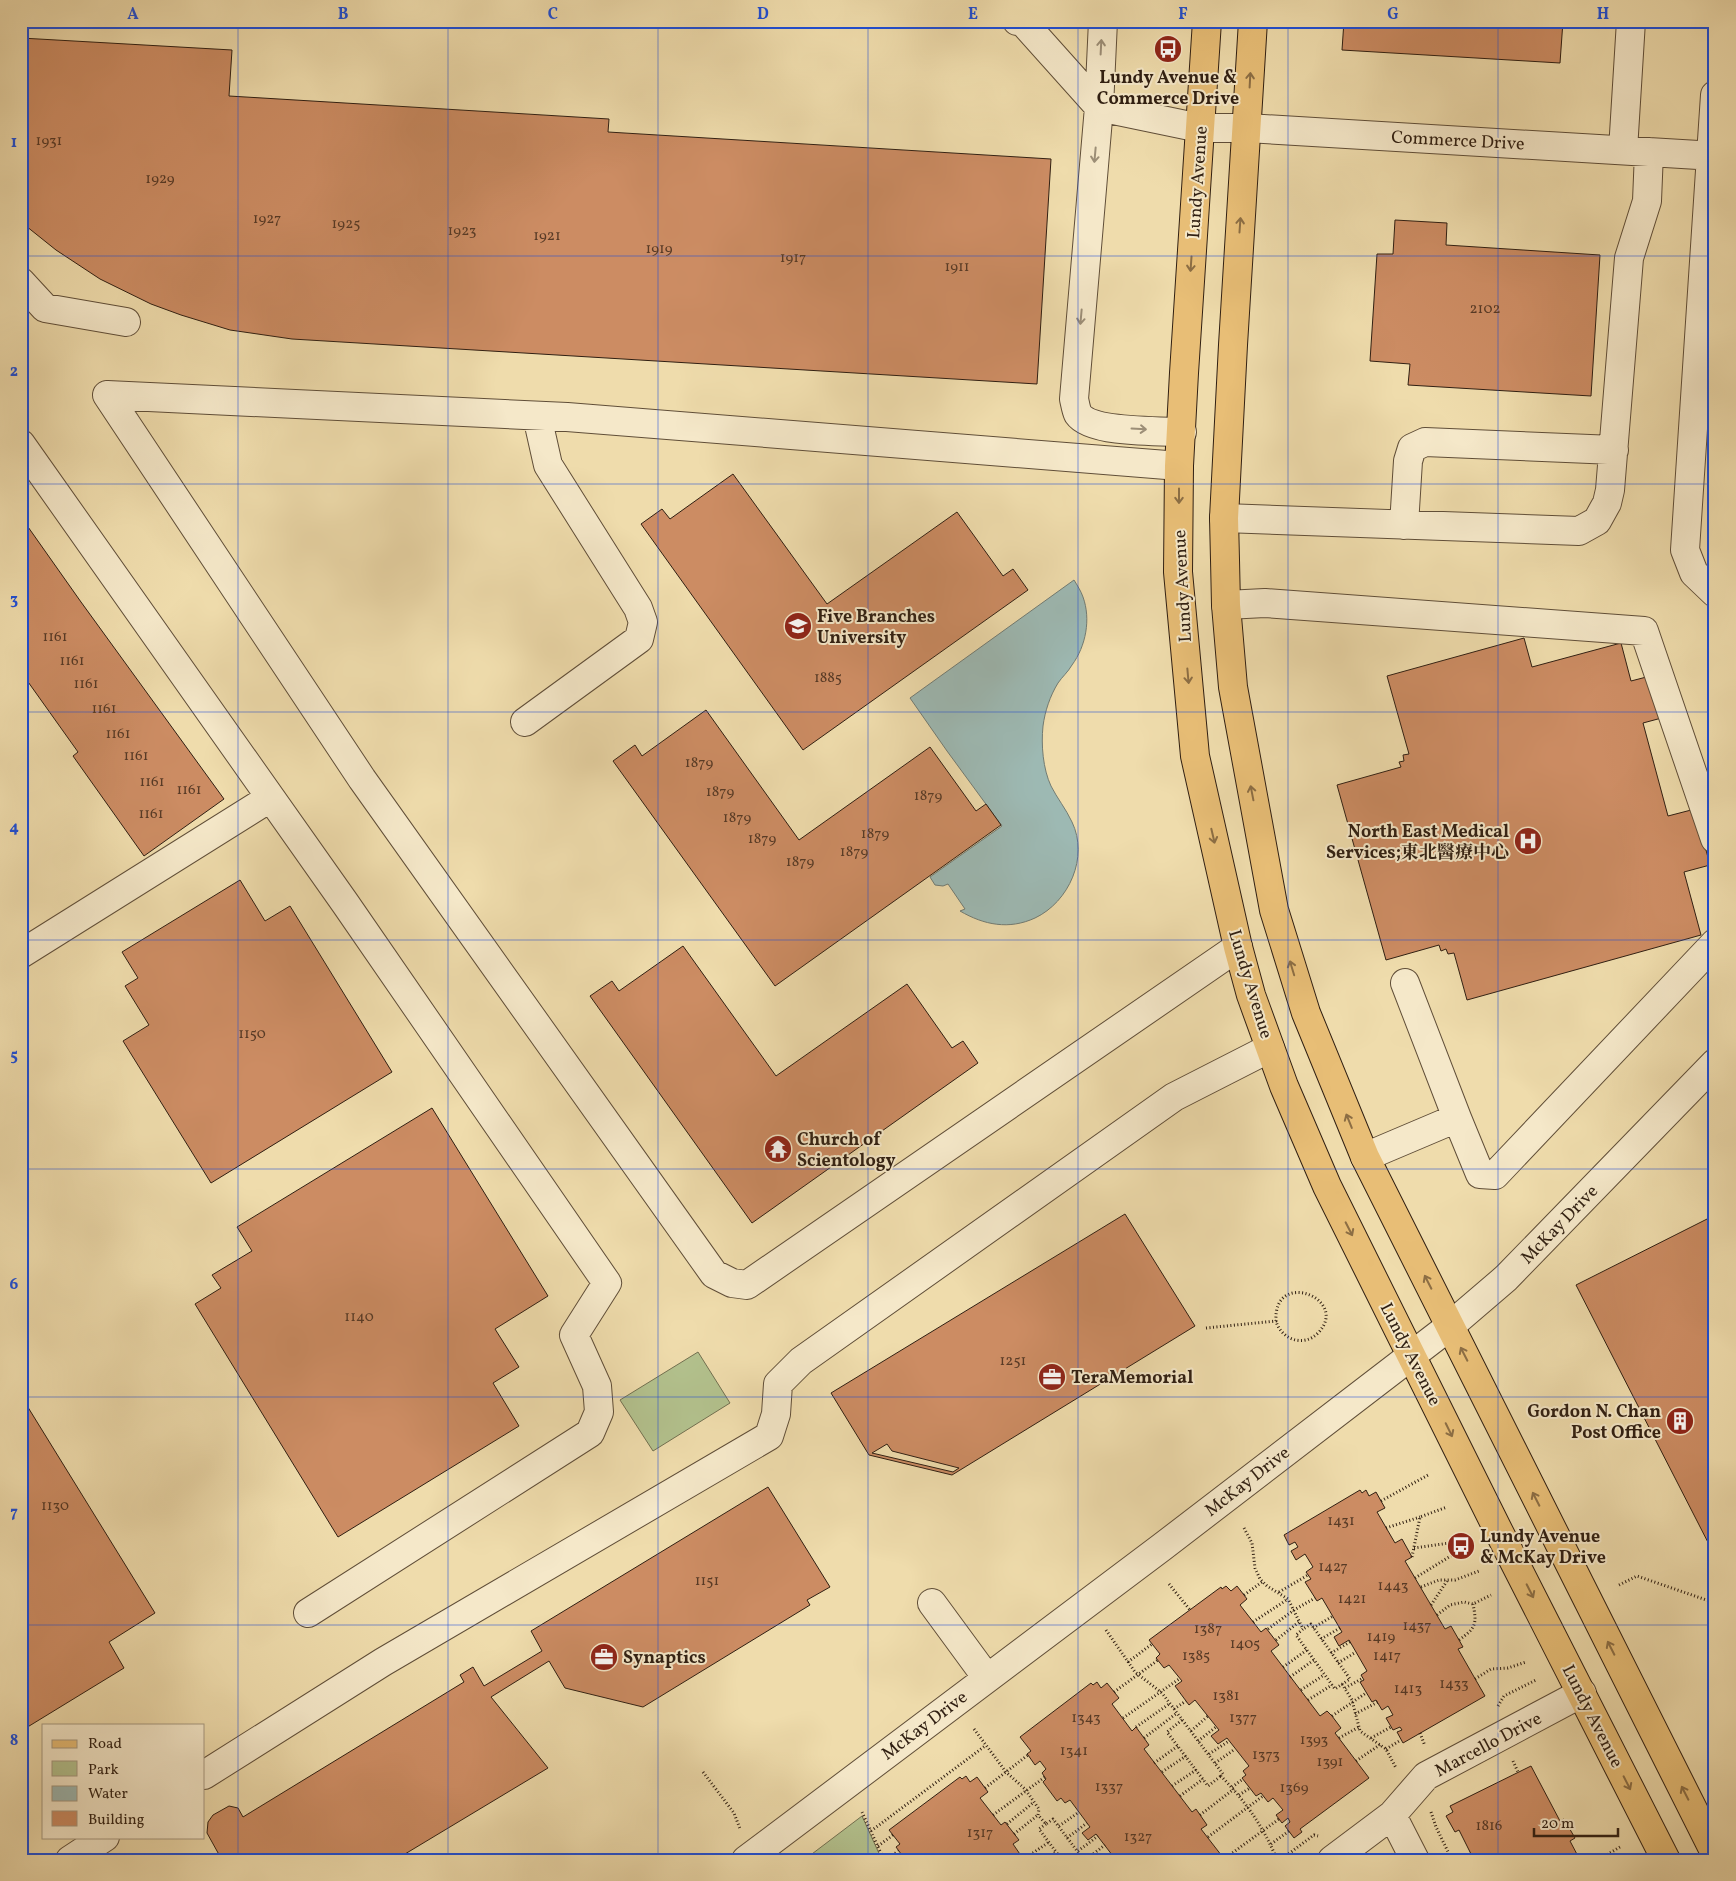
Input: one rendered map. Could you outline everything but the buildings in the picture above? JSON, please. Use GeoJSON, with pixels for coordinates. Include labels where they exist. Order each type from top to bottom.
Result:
{"type":"FeatureCollection","features":[{"type":"Feature","properties":{"kind":"main road","name":"Lundy Avenue"},"geometry":{"type":"LineString","coordinates":[[1207,21],[1179,466],[1178,572],[1195,756],[1238,947],[1251,995],[1284,1086],[1327,1186],[1666,1860]]}},
{"type":"Feature","properties":{"kind":"main road"},"geometry":{"type":"LineString","coordinates":[[1253,21],[1224,518],[1226,604],[1233,687],[1274,910],[1306,1013],[1365,1157],[1715,1852]]}},
{"type":"Feature","properties":{"kind":"street"},"geometry":{"type":"LineString","coordinates":[[1017,21],[1023,22],[1099,107]]}},
{"type":"Feature","properties":{"kind":"street"},"geometry":{"type":"LineString","coordinates":[[1102,21],[1099,107],[1074,399],[1078,414],[1090,423],[1109,428],[1182,432]]}},
{"type":"Feature","properties":{"kind":"street"},"geometry":{"type":"LineString","coordinates":[[1623,150],[1631,21]]}},
{"type":"Feature","properties":{"kind":"street"},"geometry":{"type":"LineString","coordinates":[[1715,95],[1713,156],[1685,550],[1694,574],[1715,593]]}},
{"type":"Feature","properties":{"kind":"street","name":"Commerce Drive"},"geometry":{"type":"LineString","coordinates":[[1099,107],[1200,128],[1247,128],[1713,156]]}},
{"type":"Feature","properties":{"kind":"street"},"geometry":{"type":"LineString","coordinates":[[1224,518],[1578,531],[1597,521],[1607,503],[1610,490],[1628,258],[1647,201],[1649,152]]}},
{"type":"Feature","properties":{"kind":"street"},"geometry":{"type":"LineString","coordinates":[[21,282],[45,308],[126,322]]}},
{"type":"Feature","properties":{"kind":"street"},"geometry":{"type":"LineString","coordinates":[[1179,466],[537,416],[107,395],[362,779],[714,1274],[732,1283],[747,1284],[1238,947]]}},
{"type":"Feature","properties":{"kind":"street"},"geometry":{"type":"LineString","coordinates":[[524,722],[639,639],[644,622],[638,608],[548,465],[537,416]]}},
{"type":"Feature","properties":{"kind":"street"},"geometry":{"type":"LineString","coordinates":[[1404,525],[1408,461],[1412,448],[1425,442],[1614,450]]}},
{"type":"Feature","properties":{"kind":"street"},"geometry":{"type":"LineString","coordinates":[[21,444],[607,1283],[574,1336],[597,1386],[599,1412],[590,1433],[308,1612]]}},
{"type":"Feature","properties":{"kind":"street"},"geometry":{"type":"LineString","coordinates":[[1226,604],[1265,603],[1644,631],[1715,839]]}},
{"type":"Feature","properties":{"kind":"street"},"geometry":{"type":"LineString","coordinates":[[21,954],[270,798]]}},
{"type":"Feature","properties":{"kind":"street"},"geometry":{"type":"LineString","coordinates":[[1405,983],[1480,1174],[1495,1175],[1715,943]]}},
{"type":"Feature","properties":{"kind":"street"},"geometry":{"type":"LineString","coordinates":[[205,1774],[383,1662],[769,1436],[776,1414],[778,1384],[801,1361],[1174,1096],[1270,1048]]}},
{"type":"Feature","properties":{"kind":"street","name":"McKay Drive"},"geometry":{"type":"LineString","coordinates":[[751,1856],[1162,1547],[1450,1326],[1506,1278],[1715,1063]]}},
{"type":"Feature","properties":{"kind":"street"},"geometry":{"type":"LineString","coordinates":[[1365,1157],[1457,1118]]}},
{"type":"Feature","properties":{"kind":"street"},"geometry":{"type":"LineString","coordinates":[[932,1603],[987,1678]]}},
{"type":"Feature","properties":{"kind":"street","name":"Marcello Drive"},"geometry":{"type":"LineString","coordinates":[[1332,1860],[1392,1815],[1426,1776],[1582,1693]]}},
{"type":"Feature","properties":{"kind":"street"},"geometry":{"type":"LineString","coordinates":[[1392,1815],[1415,1860]]}},
{"type":"Feature","properties":{"kind":"street"},"geometry":{"type":"LineString","coordinates":[[70,1860],[104,1838]]}},
{"type":"Feature","properties":{"kind":"path"},"geometry":{"type":"LineString","coordinates":[[1296,1292],[1303,1292],[1314,1296],[1323,1306],[1325,1314],[1324,1323],[1315,1336],[1300,1341],[1292,1340],[1285,1336],[1279,1330],[1276,1321],[1277,1307],[1282,1300],[1296,1292]]}},
{"type":"Feature","properties":{"kind":"path"},"geometry":{"type":"LineString","coordinates":[[1206,1328],[1276,1321]]}},
{"type":"Feature","properties":{"kind":"path"},"geometry":{"type":"LineString","coordinates":[[1382,1501],[1430,1474]]}},
{"type":"Feature","properties":{"kind":"path"},"geometry":{"type":"LineString","coordinates":[[1386,1528],[1447,1507]]}},
{"type":"Feature","properties":{"kind":"path"},"geometry":{"type":"LineString","coordinates":[[1412,1557],[1420,1517]]}},
{"type":"Feature","properties":{"kind":"path"},"geometry":{"type":"LineString","coordinates":[[1244,1528],[1252,1543],[1255,1568],[1262,1582],[1288,1599],[1303,1630]]}},
{"type":"Feature","properties":{"kind":"path"},"geometry":{"type":"LineString","coordinates":[[1414,1548],[1464,1541]]}},
{"type":"Feature","properties":{"kind":"path"},"geometry":{"type":"LineString","coordinates":[[1415,1578],[1467,1546]]}},
{"type":"Feature","properties":{"kind":"path"},"geometry":{"type":"LineString","coordinates":[[1421,1587],[1439,1580],[1455,1580],[1479,1570]]}},
{"type":"Feature","properties":{"kind":"path"},"geometry":{"type":"LineString","coordinates":[[1279,1592],[1308,1575]]}},
{"type":"Feature","properties":{"kind":"path"},"geometry":{"type":"LineString","coordinates":[[1619,1585],[1637,1576],[1715,1603]]}},
{"type":"Feature","properties":{"kind":"path"},"geometry":{"type":"LineString","coordinates":[[1431,1605],[1448,1580]]}},
{"type":"Feature","properties":{"kind":"path"},"geometry":{"type":"LineString","coordinates":[[1244,1595],[1262,1582]]}},
{"type":"Feature","properties":{"kind":"path"},"geometry":{"type":"LineString","coordinates":[[1169,1584],[1190,1610]]}},
{"type":"Feature","properties":{"kind":"path"},"geometry":{"type":"LineString","coordinates":[[1437,1615],[1450,1605],[1464,1602],[1473,1604],[1491,1595]]}},
{"type":"Feature","properties":{"kind":"path"},"geometry":{"type":"LineString","coordinates":[[1268,1629],[1314,1598]]}},
{"type":"Feature","properties":{"kind":"path"},"geometry":{"type":"LineString","coordinates":[[1253,1622],[1288,1599]]}},
{"type":"Feature","properties":{"kind":"path"},"geometry":{"type":"LineString","coordinates":[[1460,1640],[1475,1626],[1473,1604]]}},
{"type":"Feature","properties":{"kind":"path"},"geometry":{"type":"LineString","coordinates":[[1313,1628],[1333,1616]]}},
{"type":"Feature","properties":{"kind":"path"},"geometry":{"type":"LineString","coordinates":[[1276,1640],[1299,1622]]}},
{"type":"Feature","properties":{"kind":"path"},"geometry":{"type":"LineString","coordinates":[[1310,1624],[1313,1628],[1350,1679],[1335,1689],[1296,1635],[1310,1624]]}},
{"type":"Feature","properties":{"kind":"path"},"geometry":{"type":"LineString","coordinates":[[1321,1639],[1340,1628]]}},
{"type":"Feature","properties":{"kind":"path"},"geometry":{"type":"LineString","coordinates":[[1106,1630],[1128,1662],[1138,1674],[1160,1692],[1216,1763],[1223,1774],[1221,1776],[1239,1795],[1264,1830],[1277,1860]]}},
{"type":"Feature","properties":{"kind":"path"},"geometry":{"type":"LineString","coordinates":[[1331,1653],[1350,1642]]}},
{"type":"Feature","properties":{"kind":"path"},"geometry":{"type":"LineString","coordinates":[[1128,1662],[1152,1644]]}},
{"type":"Feature","properties":{"kind":"path"},"geometry":{"type":"LineString","coordinates":[[1283,1667],[1307,1650]]}},
{"type":"Feature","properties":{"kind":"path"},"geometry":{"type":"LineString","coordinates":[[1338,1663],[1356,1652]]}},
{"type":"Feature","properties":{"kind":"path"},"geometry":{"type":"LineString","coordinates":[[1114,1692],[1158,1660]]}},
{"type":"Feature","properties":{"kind":"path"},"geometry":{"type":"LineString","coordinates":[[1290,1677],[1314,1660]]}},
{"type":"Feature","properties":{"kind":"path"},"geometry":{"type":"LineString","coordinates":[[1475,1678],[1491,1669],[1508,1668],[1526,1662]]}},
{"type":"Feature","properties":{"kind":"path"},"geometry":{"type":"LineString","coordinates":[[1301,1690],[1324,1674]]}},
{"type":"Feature","properties":{"kind":"path"},"geometry":{"type":"LineString","coordinates":[[1345,1688],[1363,1678]]}},
{"type":"Feature","properties":{"kind":"path"},"geometry":{"type":"LineString","coordinates":[[1123,1718],[1179,1679]]}},
{"type":"Feature","properties":{"kind":"path"},"geometry":{"type":"LineString","coordinates":[[1342,1684],[1352,1702],[1358,1727],[1364,1735],[1386,1749],[1396,1768]]}},
{"type":"Feature","properties":{"kind":"path"},"geometry":{"type":"LineString","coordinates":[[1308,1700],[1332,1685]]}},
{"type":"Feature","properties":{"kind":"path"},"geometry":{"type":"LineString","coordinates":[[1332,1716],[1366,1693]]}},
{"type":"Feature","properties":{"kind":"path"},"geometry":{"type":"LineString","coordinates":[[1174,1709],[1186,1701]]}},
{"type":"Feature","properties":{"kind":"path"},"geometry":{"type":"LineString","coordinates":[[1355,1714],[1378,1702]]}},
{"type":"Feature","properties":{"kind":"path"},"geometry":{"type":"LineString","coordinates":[[1136,1727],[1169,1704]]}},
{"type":"Feature","properties":{"kind":"path"},"geometry":{"type":"LineString","coordinates":[[1144,1738],[1177,1713]]}},
{"type":"Feature","properties":{"kind":"path"},"geometry":{"type":"LineString","coordinates":[[1191,1731],[1208,1716]]}},
{"type":"Feature","properties":{"kind":"path"},"geometry":{"type":"LineString","coordinates":[[1182,1720],[1167,1732],[1208,1786],[1221,1776]]}},
{"type":"Feature","properties":{"kind":"path"},"geometry":{"type":"LineString","coordinates":[[1198,1741],[1216,1727]]}},
{"type":"Feature","properties":{"kind":"path"},"geometry":{"type":"LineString","coordinates":[[1338,1738],[1358,1727]]}},
{"type":"Feature","properties":{"kind":"path"},"geometry":{"type":"LineString","coordinates":[[1371,1738],[1391,1727]]}},
{"type":"Feature","properties":{"kind":"path"},"geometry":{"type":"LineString","coordinates":[[974,1729],[1006,1772],[1026,1791],[1039,1809],[1038,1815],[1014,1834]]}},
{"type":"Feature","properties":{"kind":"path"},"geometry":{"type":"LineString","coordinates":[[1420,1733],[1424,1748]]}},
{"type":"Feature","properties":{"kind":"path"},"geometry":{"type":"LineString","coordinates":[[1209,1754],[1229,1740]]}},
{"type":"Feature","properties":{"kind":"path"},"geometry":{"type":"LineString","coordinates":[[1386,1749],[1401,1740]]}},
{"type":"Feature","properties":{"kind":"path"},"geometry":{"type":"LineString","coordinates":[[1356,1761],[1380,1744]]}},
{"type":"Feature","properties":{"kind":"path"},"geometry":{"type":"LineString","coordinates":[[871,1831],[985,1746]]}},
{"type":"Feature","properties":{"kind":"path"},"geometry":{"type":"LineString","coordinates":[[1154,1763],[1178,1746]]}},
{"type":"Feature","properties":{"kind":"path"},"geometry":{"type":"LineString","coordinates":[[1216,1763],[1235,1749]]}},
{"type":"Feature","properties":{"kind":"path"},"geometry":{"type":"LineString","coordinates":[[985,1788],[1028,1756]]}},
{"type":"Feature","properties":{"kind":"path"},"geometry":{"type":"LineString","coordinates":[[1162,1772],[1186,1756]]}},
{"type":"Feature","properties":{"kind":"path"},"geometry":{"type":"LineString","coordinates":[[1172,1786],[1196,1770]]}},
{"type":"Feature","properties":{"kind":"path"},"geometry":{"type":"LineString","coordinates":[[703,1772],[734,1813],[751,1856]]}},
{"type":"Feature","properties":{"kind":"path"},"geometry":{"type":"LineString","coordinates":[[994,1815],[1045,1777]]}},
{"type":"Feature","properties":{"kind":"path"},"geometry":{"type":"LineString","coordinates":[[1180,1796],[1203,1779]]}},
{"type":"Feature","properties":{"kind":"path"},"geometry":{"type":"LineString","coordinates":[[1200,1815],[1243,1779]]}},
{"type":"Feature","properties":{"kind":"path"},"geometry":{"type":"LineString","coordinates":[[1239,1795],[1250,1788]]}},
{"type":"Feature","properties":{"kind":"path"},"geometry":{"type":"LineString","coordinates":[[1208,1837],[1263,1796]]}},
{"type":"Feature","properties":{"kind":"path"},"geometry":{"type":"LineString","coordinates":[[1007,1824],[1034,1802]]}},
{"type":"Feature","properties":{"kind":"path"},"geometry":{"type":"LineString","coordinates":[[862,1812],[886,1860],[898,1851]]}},
{"type":"Feature","properties":{"kind":"path"},"geometry":{"type":"LineString","coordinates":[[1059,1826],[1079,1812]]}},
{"type":"Feature","properties":{"kind":"path"},"geometry":{"type":"LineString","coordinates":[[1038,1815],[1046,1824]]}},
{"type":"Feature","properties":{"kind":"path"},"geometry":{"type":"LineString","coordinates":[[1062,1860],[1039,1829],[1053,1819],[1085,1860],[1105,1845]]}},
{"type":"Feature","properties":{"kind":"path"},"geometry":{"type":"LineString","coordinates":[[1224,1859],[1279,1819]]}},
{"type":"Feature","properties":{"kind":"path"},"geometry":{"type":"LineString","coordinates":[[1067,1838],[1087,1823]]}},
{"type":"Feature","properties":{"kind":"path"},"geometry":{"type":"LineString","coordinates":[[1271,1844],[1289,1831]]}},
{"type":"Feature","properties":{"kind":"path"},"geometry":{"type":"LineString","coordinates":[[878,1846],[893,1835]]}},
{"type":"Feature","properties":{"kind":"path"},"geometry":{"type":"LineString","coordinates":[[1078,1851],[1098,1836]]}},
{"type":"Feature","properties":{"kind":"path"},"geometry":{"type":"LineString","coordinates":[[1024,1859],[1048,1842]]}},
{"type":"Feature","properties":{"kind":"path"},"geometry":{"type":"LineString","coordinates":[[1598,1860],[1620,1847]]}},
{"type":"Feature","properties":{"kind":"path"},"geometry":{"type":"LineString","coordinates":[[1046,1860],[1056,1852]]}},
{"type":"Feature","properties":{"kind":"green space"},"geometry":{"type":"Polygon","coordinates":[[[698,1352],[730,1403],[653,1451],[620,1400],[698,1352]]]}},
{"type":"Feature","properties":{"kind":"green space"},"geometry":{"type":"Polygon","coordinates":[[[862,1816],[882,1860],[804,1860],[862,1816]]]}},
{"type":"Feature","properties":{"kind":"water"},"geometry":{"type":"Polygon","coordinates":[[[1074,580],[1085,605],[1087,614],[1086,632],[1077,658],[1058,683],[1050,698],[1044,720],[1042,741],[1044,765],[1048,779],[1070,817],[1077,836],[1077,864],[1066,890],[1047,911],[1035,918],[1016,924],[987,923],[960,911],[965,909],[948,884],[943,886],[935,885],[930,877],[1002,826],[910,698],[1074,580]]]}},
{"type":"Feature","properties":{"kind":"place","name":"Lundy Avenue & Commerce Drive"},"geometry":{"type":"Point","coordinates":[1168,49]}},
{"type":"Feature","properties":{"kind":"place","name":"Five Branches University"},"geometry":{"type":"Point","coordinates":[798,626]}},
{"type":"Feature","properties":{"kind":"place","name":"North East Medical Services;東北醫療中心"},"geometry":{"type":"Point","coordinates":[1528,841]}},
{"type":"Feature","properties":{"kind":"place","name":"Church of Scientology"},"geometry":{"type":"Point","coordinates":[778,1149]}},
{"type":"Feature","properties":{"kind":"place","name":"TeraMemorial"},"geometry":{"type":"Point","coordinates":[1052,1377]}},
{"type":"Feature","properties":{"kind":"place","name":"Gordon N. Chan Post Office"},"geometry":{"type":"Point","coordinates":[1680,1421]}},
{"type":"Feature","properties":{"kind":"place","name":"Lundy Avenue & McKay Drive"},"geometry":{"type":"Point","coordinates":[1461,1546]}},
{"type":"Feature","properties":{"kind":"place","name":"Synaptics"},"geometry":{"type":"Point","coordinates":[604,1657]}}]}
